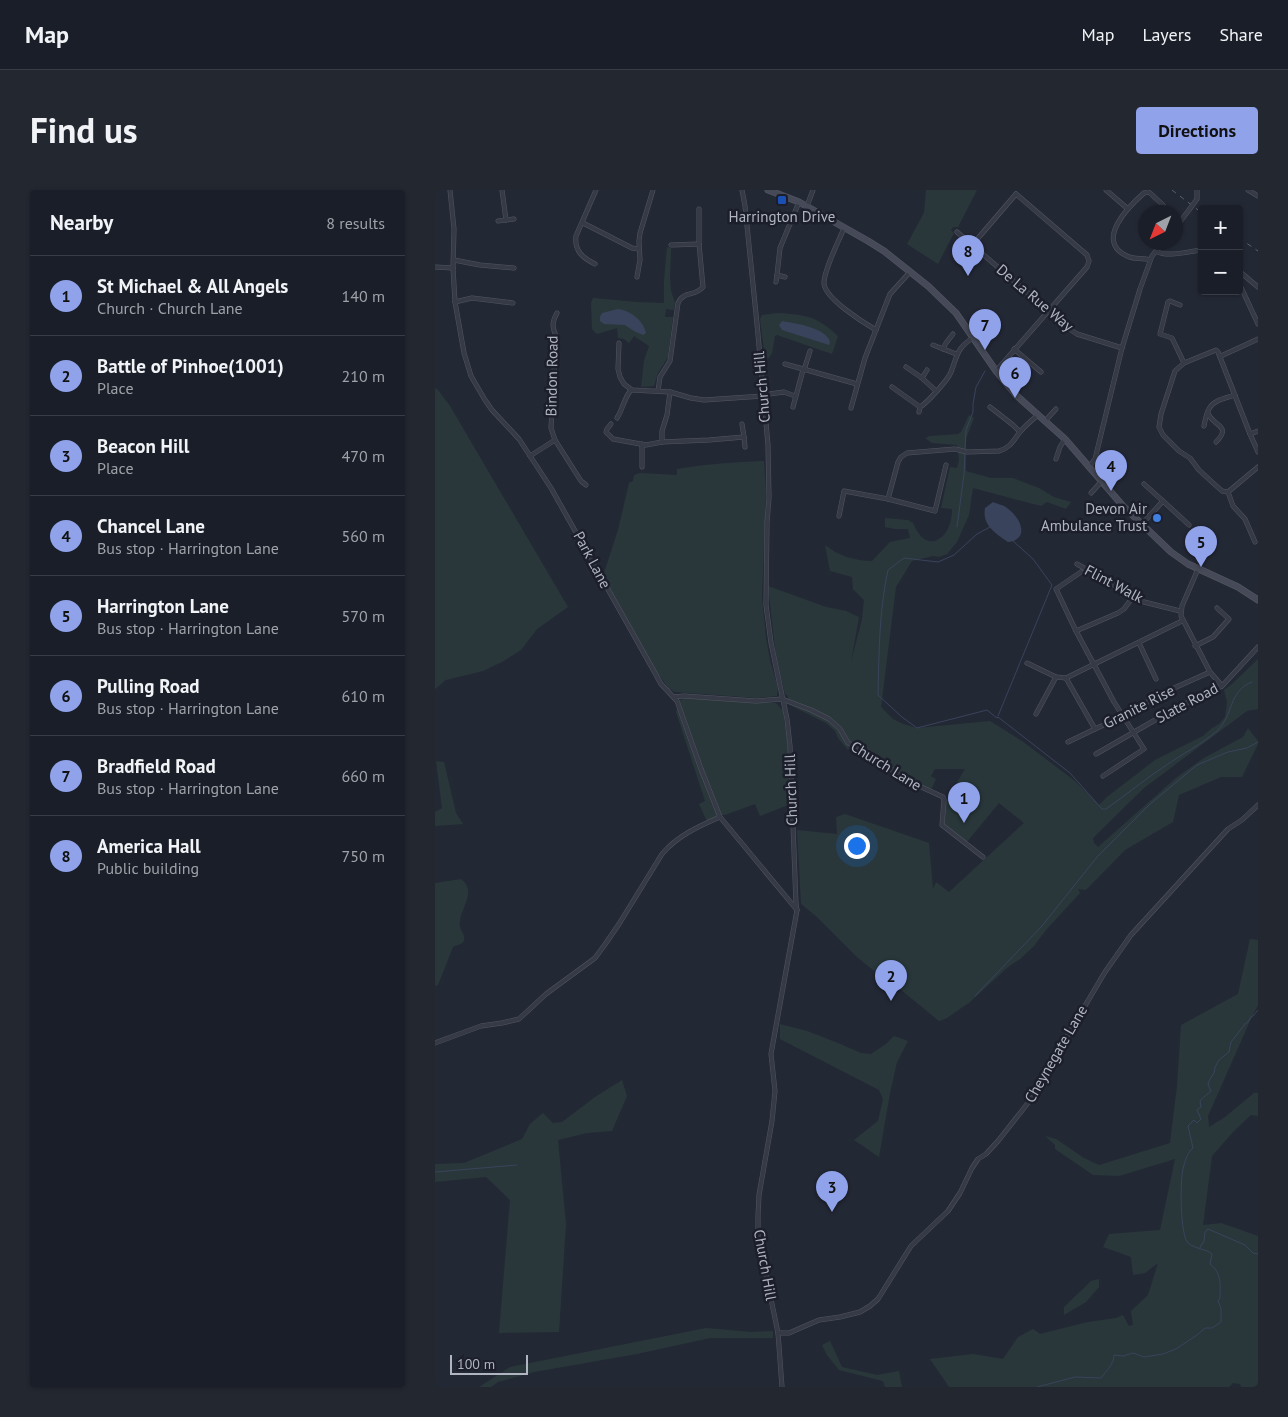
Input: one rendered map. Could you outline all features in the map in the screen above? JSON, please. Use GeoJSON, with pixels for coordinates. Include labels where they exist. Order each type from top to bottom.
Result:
{"type":"FeatureCollection","features":[{"type":"Feature","properties":{"kind":"street","name":"Park Lane"},"geometry":{"type":"LineString","coordinates":[[450,190],[454,229],[453,268],[455,302],[464,353],[473,380],[492,410],[519,439],[530,456],[566,513],[661,684],[677,701],[720,817],[797,910]]}},
{"type":"Feature","properties":{"kind":"street"},"geometry":{"type":"LineString","coordinates":[[502,190],[505,220]]}},
{"type":"Feature","properties":{"kind":"street"},"geometry":{"type":"LineString","coordinates":[[595,264],[587,260],[577,249],[575,243],[576,236],[596,190]]}},
{"type":"Feature","properties":{"kind":"street"},"geometry":{"type":"LineString","coordinates":[[637,277],[640,260],[640,233],[653,190]]}},
{"type":"Feature","properties":{"kind":"street","name":"Church Hill"},"geometry":{"type":"LineString","coordinates":[[742,190],[757,324],[769,468],[766,605],[771,643],[787,719],[797,910],[771,1054],[775,1091],[758,1209],[758,1236],[778,1334],[782,1387]]}},
{"type":"Feature","properties":{"kind":"street"},"geometry":{"type":"LineString","coordinates":[[743,196],[749,190]]}},
{"type":"Feature","properties":{"kind":"street"},"geometry":{"type":"LineString","coordinates":[[768,190],[807,206],[883,251],[928,286],[957,313],[996,371],[1017,395],[1065,439],[1123,506],[1176,556],[1198,569],[1238,587],[1258,600]]}},
{"type":"Feature","properties":{"kind":"street"},"geometry":{"type":"LineString","coordinates":[[807,206],[813,190]]}},
{"type":"Feature","properties":{"kind":"street"},"geometry":{"type":"LineString","coordinates":[[1106,190],[1128,209]]}},
{"type":"Feature","properties":{"kind":"street"},"geometry":{"type":"LineString","coordinates":[[1183,217],[1197,199],[1197,190]]}},
{"type":"Feature","properties":{"kind":"street"},"geometry":{"type":"LineString","coordinates":[[1248,190],[1258,196]]}},
{"type":"Feature","properties":{"kind":"street"},"geometry":{"type":"LineString","coordinates":[[973,244],[1017,192],[1085,254],[1089,261],[1087,267],[996,371]]}},
{"type":"Feature","properties":{"kind":"street"},"geometry":{"type":"LineString","coordinates":[[1150,260],[1126,256],[1118,250],[1113,235],[1115,226],[1128,209],[1146,192],[1150,193],[1163,205]]}},
{"type":"Feature","properties":{"kind":"street"},"geometry":{"type":"LineString","coordinates":[[776,282],[780,248],[799,202]]}},
{"type":"Feature","properties":{"kind":"street"},"geometry":{"type":"LineString","coordinates":[[658,391],[660,377],[670,361],[679,300],[682,296],[700,291],[703,287],[699,244],[699,209]]}},
{"type":"Feature","properties":{"kind":"street"},"geometry":{"type":"LineString","coordinates":[[498,221],[514,219]]}},
{"type":"Feature","properties":{"kind":"street"},"geometry":{"type":"LineString","coordinates":[[583,223],[632,248],[639,249]]}},
{"type":"Feature","properties":{"kind":"street"},"geometry":{"type":"LineString","coordinates":[[844,228],[836,244],[825,277],[825,288],[828,294],[835,300],[876,330]]}},
{"type":"Feature","properties":{"kind":"street","name":"De La Rue Way"},"geometry":{"type":"LineString","coordinates":[[957,232],[1075,333],[1122,348]]}},
{"type":"Feature","properties":{"kind":"street"},"geometry":{"type":"LineString","coordinates":[[671,245],[699,244]]}},
{"type":"Feature","properties":{"kind":"street"},"geometry":{"type":"LineString","coordinates":[[1089,467],[1095,459],[1122,348],[1150,260],[1157,251],[1170,254],[1198,250]]}},
{"type":"Feature","properties":{"kind":"street"},"geometry":{"type":"LineString","coordinates":[[454,260],[479,265],[515,268]]}},
{"type":"Feature","properties":{"kind":"street"},"geometry":{"type":"LineString","coordinates":[[435,267],[453,268]]}},
{"type":"Feature","properties":{"kind":"street"},"geometry":{"type":"LineString","coordinates":[[851,408],[865,358],[890,294],[909,272]]}},
{"type":"Feature","properties":{"kind":"street"},"geometry":{"type":"LineString","coordinates":[[777,274],[785,277]]}},
{"type":"Feature","properties":{"kind":"street"},"geometry":{"type":"LineString","coordinates":[[1243,274],[1258,287]]}},
{"type":"Feature","properties":{"kind":"street"},"geometry":{"type":"LineString","coordinates":[[1243,292],[1258,324]]}},
{"type":"Feature","properties":{"kind":"street"},"geometry":{"type":"LineString","coordinates":[[455,302],[471,298],[513,303]]}},
{"type":"Feature","properties":{"kind":"street"},"geometry":{"type":"LineString","coordinates":[[1180,304],[1169,302],[1160,334],[1172,338],[1184,363]]}},
{"type":"Feature","properties":{"kind":"street","name":"Bindon Road"},"geometry":{"type":"LineString","coordinates":[[557,313],[553,325],[556,336],[551,428],[555,440],[581,481],[586,485]]}},
{"type":"Feature","properties":{"kind":"street"},"geometry":{"type":"LineString","coordinates":[[943,349],[953,334]]}},
{"type":"Feature","properties":{"kind":"street"},"geometry":{"type":"LineString","coordinates":[[892,386],[919,410],[951,373],[956,354],[965,342],[973,336]]}},
{"type":"Feature","properties":{"kind":"street"},"geometry":{"type":"LineString","coordinates":[[1221,356],[1258,339]]}},
{"type":"Feature","properties":{"kind":"street"},"geometry":{"type":"LineString","coordinates":[[619,344],[618,369],[620,377],[631,390],[670,392],[704,400],[763,396]]}},
{"type":"Feature","properties":{"kind":"street"},"geometry":{"type":"LineString","coordinates":[[933,345],[956,354]]}},
{"type":"Feature","properties":{"kind":"street"},"geometry":{"type":"LineString","coordinates":[[1014,350],[1041,372]]}},
{"type":"Feature","properties":{"kind":"street"},"geometry":{"type":"LineString","coordinates":[[1258,452],[1221,356],[1216,350],[1184,363],[1177,369],[1173,374],[1161,414],[1159,427],[1163,435],[1179,451],[1190,458],[1199,470],[1222,491],[1228,492],[1258,467]]}},
{"type":"Feature","properties":{"kind":"street"},"geometry":{"type":"LineString","coordinates":[[793,407],[810,351]]}},
{"type":"Feature","properties":{"kind":"street"},"geometry":{"type":"LineString","coordinates":[[785,364],[857,384]]}},
{"type":"Feature","properties":{"kind":"street"},"geometry":{"type":"LineString","coordinates":[[906,368],[922,378],[936,391]]}},
{"type":"Feature","properties":{"kind":"street"},"geometry":{"type":"LineString","coordinates":[[922,378],[927,370]]}},
{"type":"Feature","properties":{"kind":"street"},"geometry":{"type":"LineString","coordinates":[[617,418],[626,396],[631,390]]}},
{"type":"Feature","properties":{"kind":"street"},"geometry":{"type":"LineString","coordinates":[[662,442],[662,431],[667,415],[670,392]]}},
{"type":"Feature","properties":{"kind":"street"},"geometry":{"type":"LineString","coordinates":[[769,394],[784,392],[795,396]]}},
{"type":"Feature","properties":{"kind":"street"},"geometry":{"type":"LineString","coordinates":[[1203,426],[1210,407],[1216,402],[1235,395]]}},
{"type":"Feature","properties":{"kind":"street"},"geometry":{"type":"LineString","coordinates":[[990,407],[1020,432]]}},
{"type":"Feature","properties":{"kind":"street"},"geometry":{"type":"LineString","coordinates":[[1045,421],[1056,409]]}},
{"type":"Feature","properties":{"kind":"street"},"geometry":{"type":"LineString","coordinates":[[1208,411],[1210,418],[1219,424],[1223,432],[1216,442]]}},
{"type":"Feature","properties":{"kind":"street"},"geometry":{"type":"LineString","coordinates":[[889,499],[898,462],[904,454],[948,449],[967,452],[999,451],[1007,448],[1038,415]]}},
{"type":"Feature","properties":{"kind":"street"},"geometry":{"type":"LineString","coordinates":[[611,424],[606,432],[613,439],[642,444],[743,437]]}},
{"type":"Feature","properties":{"kind":"street"},"geometry":{"type":"LineString","coordinates":[[742,424],[745,447]]}},
{"type":"Feature","properties":{"kind":"street"},"geometry":{"type":"LineString","coordinates":[[1250,434],[1258,431]]}},
{"type":"Feature","properties":{"kind":"street"},"geometry":{"type":"LineString","coordinates":[[1056,459],[1059,447],[1065,439]]}},
{"type":"Feature","properties":{"kind":"street"},"geometry":{"type":"LineString","coordinates":[[530,456],[555,440]]}},
{"type":"Feature","properties":{"kind":"street"},"geometry":{"type":"LineString","coordinates":[[642,444],[642,467]]}},
{"type":"Feature","properties":{"kind":"street"},"geometry":{"type":"LineString","coordinates":[[839,516],[844,490],[935,511],[946,465]]}},
{"type":"Feature","properties":{"kind":"street"},"geometry":{"type":"LineString","coordinates":[[1091,494],[1101,482]]}},
{"type":"Feature","properties":{"kind":"street"},"geometry":{"type":"LineString","coordinates":[[1144,484],[1189,525]]}},
{"type":"Feature","properties":{"kind":"street"},"geometry":{"type":"LineString","coordinates":[[1228,492],[1233,506],[1245,519],[1255,542]]}},
{"type":"Feature","properties":{"kind":"street"},"geometry":{"type":"LineString","coordinates":[[1142,524],[1163,501]]}},
{"type":"Feature","properties":{"kind":"street","name":"Flint Walk"},"geometry":{"type":"LineString","coordinates":[[1077,564],[1144,602],[1180,611]]}},
{"type":"Feature","properties":{"kind":"street"},"geometry":{"type":"LineString","coordinates":[[1198,569],[1180,611],[1195,646],[1210,672],[1222,686]]}},
{"type":"Feature","properties":{"kind":"street","name":"Flint Walk"},"geometry":{"type":"LineString","coordinates":[[1076,631],[1056,589],[1081,572]]}},
{"type":"Feature","properties":{"kind":"street"},"geometry":{"type":"LineString","coordinates":[[1103,776],[1144,749],[1123,716],[1076,631],[1119,613],[1132,598]]}},
{"type":"Feature","properties":{"kind":"street"},"geometry":{"type":"LineString","coordinates":[[1195,646],[1213,637],[1229,619],[1217,608]]}},
{"type":"Feature","properties":{"kind":"street"},"geometry":{"type":"LineString","coordinates":[[1027,663],[1056,677],[1066,678],[1183,621]]}},
{"type":"Feature","properties":{"kind":"street"},"geometry":{"type":"LineString","coordinates":[[1139,643],[1156,679]]}},
{"type":"Feature","properties":{"kind":"street","name":"Slate Road"},"geometry":{"type":"LineString","coordinates":[[1096,754],[1176,708],[1222,686],[1258,647]]}},
{"type":"Feature","properties":{"kind":"street","name":"Granite Rise"},"geometry":{"type":"LineString","coordinates":[[1068,742],[1123,716],[1163,693],[1210,672]]}},
{"type":"Feature","properties":{"kind":"street"},"geometry":{"type":"LineString","coordinates":[[1036,714],[1056,677]]}},
{"type":"Feature","properties":{"kind":"street"},"geometry":{"type":"LineString","coordinates":[[1066,678],[1095,729]]}},
{"type":"Feature","properties":{"kind":"street","name":"Church Lane"},"geometry":{"type":"LineString","coordinates":[[673,696],[756,701],[782,699],[829,719],[840,729],[848,743],[871,754],[906,780],[943,797],[942,825],[983,857]]}},
{"type":"Feature","properties":{"kind":"street","name":"Cheynegate Lane"},"geometry":{"type":"LineString","coordinates":[[778,1334],[789,1333],[819,1320],[860,1312],[878,1299],[911,1246],[948,1211],[975,1164],[998,1141],[1039,1089],[1097,985],[1131,935],[1228,829],[1242,820],[1258,805]]}},
{"type":"Feature","properties":{"kind":"street"},"geometry":{"type":"LineString","coordinates":[[435,1043],[481,1026],[519,1018],[546,994],[595,958],[607,943],[661,854],[695,828],[720,817]]}},
{"type":"Feature","properties":{"kind":"shaded area"},"geometry":{"type":"Polygon","coordinates":[[[926,190],[977,190],[958,227],[953,227],[951,230],[954,233],[938,264],[907,244],[924,213],[926,190]]]}},
{"type":"Feature","properties":{"kind":"shaded area"},"geometry":{"type":"Polygon","coordinates":[[[667,247],[671,248],[670,285],[675,303],[674,310],[666,309],[665,317],[673,317],[668,357],[658,373],[654,386],[641,387],[644,361],[649,346],[634,336],[629,343],[624,339],[618,338],[617,328],[597,334],[592,329],[591,303],[593,298],[664,303],[667,247]]]}},
{"type":"Feature","properties":{"kind":"shaded area"},"geometry":{"type":"Polygon","coordinates":[[[778,313],[811,318],[830,329],[838,336],[832,354],[777,335],[775,336],[772,353],[769,358],[765,358],[760,319],[762,315],[778,313]]]}},
{"type":"Feature","properties":{"kind":"shaded area"},"geometry":{"type":"Polygon","coordinates":[[[435,388],[450,406],[568,607],[537,629],[521,650],[502,662],[483,671],[446,680],[435,689],[435,388]]]}},
{"type":"Feature","properties":{"kind":"shaded area"},"geometry":{"type":"Polygon","coordinates":[[[969,415],[974,418],[966,439],[966,471],[991,478],[1013,478],[1039,488],[1054,497],[1071,502],[1066,509],[1047,502],[1041,506],[973,488],[969,515],[957,542],[947,554],[912,561],[896,587],[881,707],[893,719],[917,728],[990,721],[1022,741],[1075,781],[1099,805],[1155,760],[1203,736],[1219,724],[1225,717],[1227,702],[1224,690],[1258,659],[1258,709],[1247,711],[1144,788],[1093,838],[1094,843],[1098,847],[1177,777],[1204,758],[1243,737],[1248,728],[1258,741],[1258,744],[1242,777],[1221,777],[1179,795],[1173,822],[1125,850],[1086,890],[1078,889],[1080,893],[1034,946],[970,1002],[947,1018],[939,1021],[857,957],[817,917],[801,904],[797,830],[837,834],[836,817],[845,814],[929,843],[933,889],[936,882],[949,892],[1024,823],[999,803],[966,843],[942,825],[945,802],[965,769],[935,769],[931,776],[936,779],[931,790],[900,775],[896,777],[877,761],[847,749],[835,731],[826,723],[788,704],[788,696],[785,694],[776,657],[768,586],[859,617],[851,662],[862,619],[864,600],[853,589],[852,577],[830,571],[825,545],[847,557],[872,561],[890,542],[910,538],[908,529],[885,527],[885,518],[908,520],[913,523],[925,540],[938,540],[944,535],[951,519],[952,509],[941,508],[950,467],[957,468],[959,460],[957,445],[932,443],[925,438],[958,434],[961,432],[969,415]]]}},
{"type":"Feature","properties":{"kind":"shaded area"},"geometry":{"type":"Polygon","coordinates":[[[764,461],[766,492],[762,597],[766,638],[778,687],[777,696],[756,698],[675,692],[669,689],[652,665],[603,576],[618,530],[629,483],[633,481],[634,475],[640,473],[677,475],[677,469],[764,461]]]}},
{"type":"Feature","properties":{"kind":"shaded area"},"geometry":{"type":"Polygon","coordinates":[[[690,698],[776,703],[783,711],[788,747],[788,805],[760,816],[755,804],[707,821],[699,804],[705,801],[676,712],[680,700],[690,698]]]}},
{"type":"Feature","properties":{"kind":"shaded area"},"geometry":{"type":"Polygon","coordinates":[[[436,761],[444,762],[456,813],[463,824],[435,826],[435,812],[442,808],[436,761]]]}},
{"type":"Feature","properties":{"kind":"shaded area"},"geometry":{"type":"Polygon","coordinates":[[[461,879],[466,884],[468,890],[460,921],[464,940],[461,944],[453,947],[438,985],[435,986],[435,883],[461,879]]]}},
{"type":"Feature","properties":{"kind":"shaded area"},"geometry":{"type":"Polygon","coordinates":[[[1250,939],[1258,940],[1258,1005],[1208,1116],[1209,1127],[1225,1117],[1254,1093],[1258,1093],[1258,1116],[1251,1115],[1212,1156],[1203,1225],[1221,1223],[1258,1236],[1258,1387],[1241,1387],[1240,1384],[1233,1383],[1229,1387],[949,1387],[930,1359],[973,1354],[1003,1359],[1018,1337],[1033,1329],[1040,1334],[1123,1315],[1129,1326],[1133,1325],[1131,1311],[1148,1295],[1158,1263],[1145,1273],[1133,1275],[1131,1257],[1103,1247],[1109,1234],[1160,1230],[1175,1159],[1119,1176],[1093,1175],[1055,1149],[1055,1145],[1045,1136],[1056,1139],[1084,1158],[1099,1165],[1170,1143],[1177,1086],[1181,1025],[1238,994],[1250,939]]]}},
{"type":"Feature","properties":{"kind":"shaded area"},"geometry":{"type":"Polygon","coordinates":[[[780,1024],[807,1031],[861,1053],[871,1054],[894,1036],[908,1041],[897,1062],[879,1157],[854,1140],[878,1121],[883,1099],[879,1090],[780,1039],[780,1024]]]}},
{"type":"Feature","properties":{"kind":"shaded area"},"geometry":{"type":"Polygon","coordinates":[[[622,1080],[627,1096],[612,1131],[587,1133],[558,1140],[566,1224],[559,1332],[499,1333],[510,1200],[486,1177],[435,1182],[435,1164],[464,1163],[522,1139],[530,1124],[543,1113],[553,1123],[562,1122],[595,1097],[622,1080]]]}},
{"type":"Feature","properties":{"kind":"shaded area"},"geometry":{"type":"Polygon","coordinates":[[[1099,1279],[1099,1287],[1086,1302],[1064,1315],[1064,1307],[1091,1281],[1099,1279]]]}},
{"type":"Feature","properties":{"kind":"shaded area"},"geometry":{"type":"Polygon","coordinates":[[[706,1328],[751,1332],[773,1331],[773,1338],[710,1338],[637,1354],[534,1372],[498,1382],[491,1387],[479,1387],[510,1367],[706,1328]]]}},
{"type":"Feature","properties":{"kind":"shaded area"},"geometry":{"type":"Polygon","coordinates":[[[830,1341],[842,1367],[877,1375],[899,1371],[902,1387],[885,1387],[883,1381],[839,1370],[822,1345],[830,1341]]]}},
{"type":"Feature","properties":{"kind":"water"},"geometry":{"type":"Polygon","coordinates":[[[618,309],[636,317],[646,333],[643,335],[625,325],[604,324],[600,321],[602,313],[618,309]]]}},
{"type":"Feature","properties":{"kind":"water"},"geometry":{"type":"Polygon","coordinates":[[[782,321],[802,325],[823,333],[828,337],[829,345],[782,330],[779,325],[782,321]]]}},
{"type":"Feature","properties":{"kind":"water"},"geometry":{"type":"Polygon","coordinates":[[[993,502],[1006,507],[1019,522],[1021,532],[1015,540],[1008,542],[994,532],[985,519],[985,508],[993,502]]]}},
{"type":"Feature","properties":{"kind":"waterway"},"geometry":{"type":"LineString","coordinates":[[965,449],[966,430],[973,412],[976,387],[985,371]]}},
{"type":"Feature","properties":{"kind":"waterway"},"geometry":{"type":"LineString","coordinates":[[957,527],[965,453]]}},
{"type":"Feature","properties":{"kind":"waterway"},"geometry":{"type":"LineString","coordinates":[[990,527],[977,534],[954,555],[938,562],[904,558],[888,570],[881,616],[878,695],[917,728],[987,710],[1070,773],[1102,809],[1106,809],[1217,731],[1226,718],[1239,691],[1252,682]]}},
{"type":"Feature","properties":{"kind":"waterway"},"geometry":{"type":"LineString","coordinates":[[998,716],[1052,585],[1033,559],[1013,541]]}},
{"type":"Feature","properties":{"kind":"waterway"},"geometry":{"type":"LineString","coordinates":[[975,996],[1042,926],[1097,857],[1150,804],[1197,765],[1228,752],[1247,748],[1258,742]]}},
{"type":"Feature","properties":{"kind":"waterway"},"geometry":{"type":"LineString","coordinates":[[1037,1387],[1075,1377],[1101,1378],[1111,1364],[1114,1355],[1123,1356],[1133,1353],[1144,1357],[1163,1354],[1176,1349],[1205,1328],[1212,1328],[1221,1322],[1221,1308],[1218,1301],[1220,1298],[1219,1279],[1217,1271],[1210,1264],[1212,1254],[1191,1245],[1185,1238],[1181,1207],[1182,1175],[1189,1152],[1193,1148],[1188,1126],[1194,1120],[1197,1123],[1201,1119],[1197,1110],[1201,1107],[1200,1101],[1211,1091],[1208,1085],[1215,1067],[1219,1060],[1229,1052],[1231,1042],[1258,1010]]}},
{"type":"Feature","properties":{"kind":"waterway"},"geometry":{"type":"LineString","coordinates":[[435,1172],[517,1165]]}},
{"type":"Feature","properties":{"kind":"waterway"},"geometry":{"type":"LineString","coordinates":[[1199,1249],[1204,1241],[1205,1232],[1208,1229],[1245,1245],[1253,1253],[1258,1254]]}},
{"type":"Feature","properties":{"kind":"railway"},"geometry":{"type":"LineString","coordinates":[[1172,190],[1198,210]]}},
{"type":"Feature","properties":{"kind":"railway"},"geometry":{"type":"LineString","coordinates":[[1243,241],[1258,251]]}},
{"type":"Feature","properties":{"kind":"place","name":"Harrington Drive"},"geometry":{"type":"Point","coordinates":[782,200]}},
{"type":"Feature","properties":{"kind":"place","name":"America Hall"},"geometry":{"type":"Point","coordinates":[968,276]}},
{"type":"Feature","properties":{"kind":"place","name":"Bradfield Road"},"geometry":{"type":"Point","coordinates":[985,350]}},
{"type":"Feature","properties":{"kind":"place","name":"Pulling Road"},"geometry":{"type":"Point","coordinates":[1015,398]}},
{"type":"Feature","properties":{"kind":"place","name":"Chancel Lane"},"geometry":{"type":"Point","coordinates":[1111,491]}},
{"type":"Feature","properties":{"kind":"place","name":"Devon Air Ambulance Trust"},"geometry":{"type":"Point","coordinates":[1157,518]}},
{"type":"Feature","properties":{"kind":"place","name":"Harrington Lane"},"geometry":{"type":"Point","coordinates":[1201,567]}},
{"type":"Feature","properties":{"kind":"place","name":"St Michael & All Angels"},"geometry":{"type":"Point","coordinates":[964,823]}},
{"type":"Feature","properties":{"kind":"place","name":"Battle of Pinhoe(1001)"},"geometry":{"type":"Point","coordinates":[891,1001]}},
{"type":"Feature","properties":{"kind":"place","name":"Beacon Hill"},"geometry":{"type":"Point","coordinates":[832,1212]}}]}
